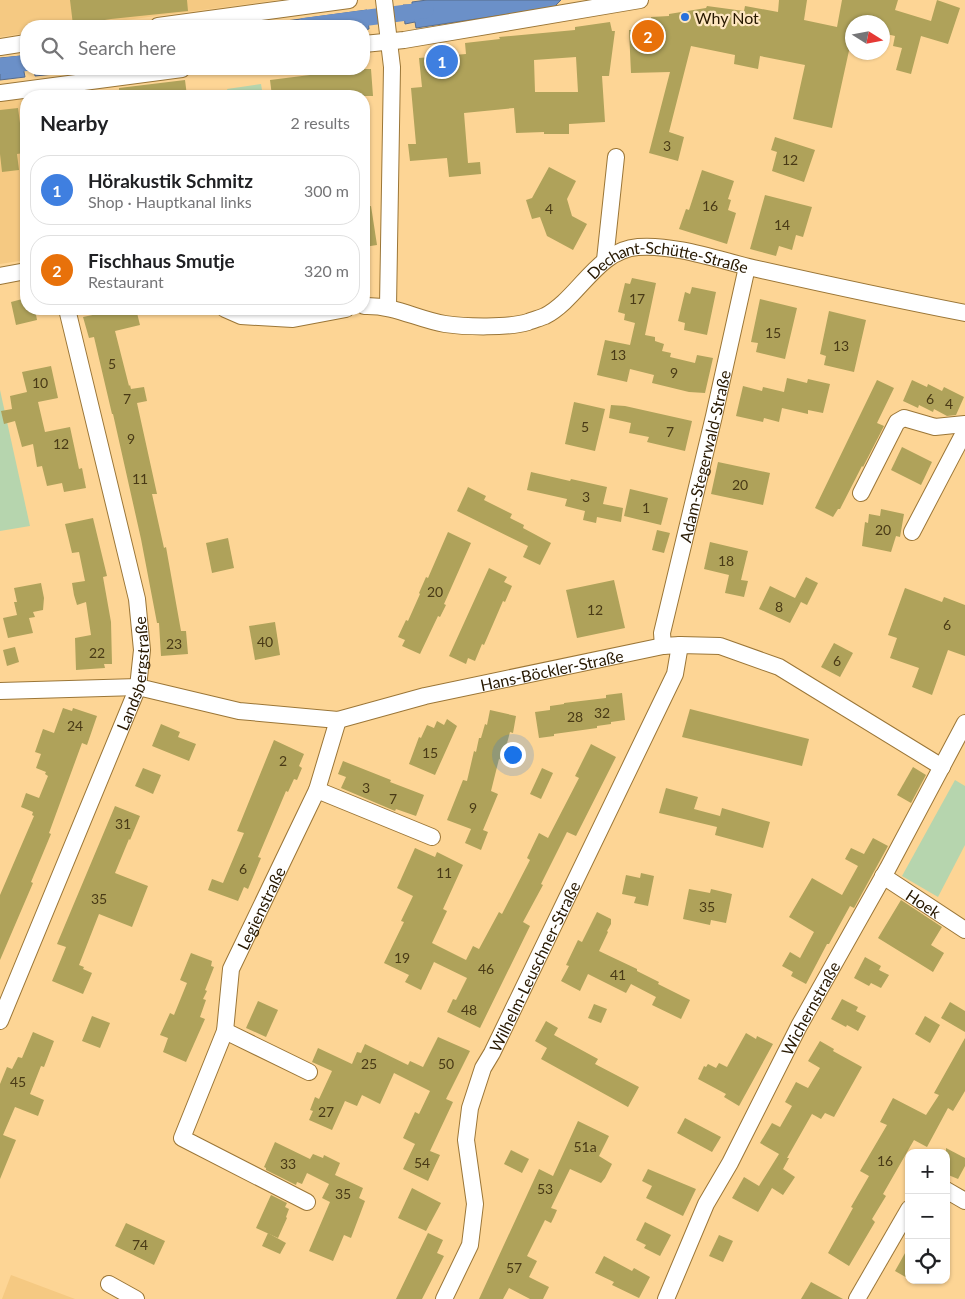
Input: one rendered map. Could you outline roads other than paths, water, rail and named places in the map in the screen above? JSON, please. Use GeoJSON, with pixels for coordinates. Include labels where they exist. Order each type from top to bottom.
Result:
{"type":"FeatureCollection","features":[{"type":"Feature","properties":{"kind":"street"},"geometry":{"type":"LineString","coordinates":[[202,20],[349,0]]}},
{"type":"Feature","properties":{"kind":"street"},"geometry":{"type":"LineString","coordinates":[[370,42],[388,34],[640,0]]}},
{"type":"Feature","properties":{"kind":"street"},"geometry":{"type":"LineString","coordinates":[[384,4],[392,67],[388,306]]}},
{"type":"Feature","properties":{"kind":"street"},"geometry":{"type":"LineString","coordinates":[[0,47],[20,45]]}},
{"type":"Feature","properties":{"kind":"street"},"geometry":{"type":"LineString","coordinates":[[52,90],[145,75]]}},
{"type":"Feature","properties":{"kind":"street"},"geometry":{"type":"LineString","coordinates":[[0,93],[20,93]]}},
{"type":"Feature","properties":{"kind":"street"},"geometry":{"type":"LineString","coordinates":[[606,260],[616,157]]}},
{"type":"Feature","properties":{"kind":"street","name":"Dechant-Schütte-Straße"},"geometry":{"type":"LineString","coordinates":[[370,306],[388,306],[444,324],[498,326],[526,323],[546,315],[567,299],[606,260],[620,252],[637,247],[665,247],[747,267],[965,313]]}},
{"type":"Feature","properties":{"kind":"street","name":"Adam-Stegerwald-Straße"},"geometry":{"type":"LineString","coordinates":[[663,646],[662,633],[714,416],[747,267]]}},
{"type":"Feature","properties":{"kind":"street"},"geometry":{"type":"LineString","coordinates":[[0,276],[20,272]]}},
{"type":"Feature","properties":{"kind":"street","name":"Landsbergstraße"},"geometry":{"type":"LineString","coordinates":[[0,1021],[138,687],[142,650],[137,599],[68,315]]}},
{"type":"Feature","properties":{"kind":"street"},"geometry":{"type":"LineString","coordinates":[[239,315],[292,319],[314,315]]}},
{"type":"Feature","properties":{"kind":"street"},"geometry":{"type":"LineString","coordinates":[[861,493],[897,422],[904,418],[935,427],[965,424]]}},
{"type":"Feature","properties":{"kind":"street"},"geometry":{"type":"LineString","coordinates":[[912,532],[965,431]]}},
{"type":"Feature","properties":{"kind":"street","name":"Wilhelm-Leuschner-Straße"},"geometry":{"type":"LineString","coordinates":[[444,1299],[470,1244],[475,1204],[466,1140],[470,1108],[483,1068],[497,1044],[675,674],[680,645]]}},
{"type":"Feature","properties":{"kind":"street","name":"Hans-Böckler-Straße"},"geometry":{"type":"LineString","coordinates":[[0,691],[138,687],[239,711],[338,720],[426,696],[663,646],[720,646],[779,667],[942,767]]}},
{"type":"Feature","properties":{"kind":"street","name":"Legienstraße"},"geometry":{"type":"LineString","coordinates":[[307,1202],[182,1138],[225,1031],[231,969],[317,790],[338,720]]}},
{"type":"Feature","properties":{"kind":"street","name":"Wichernstraße"},"geometry":{"type":"LineString","coordinates":[[666,1299],[706,1204],[730,1163],[799,1026],[883,876],[965,722]]}},
{"type":"Feature","properties":{"kind":"street"},"geometry":{"type":"LineString","coordinates":[[317,790],[432,837]]}},
{"type":"Feature","properties":{"kind":"street","name":"Hoek"},"geometry":{"type":"LineString","coordinates":[[883,876],[965,930]]}},
{"type":"Feature","properties":{"kind":"street"},"geometry":{"type":"LineString","coordinates":[[225,1031],[309,1072]]}},
{"type":"Feature","properties":{"kind":"street"},"geometry":{"type":"LineString","coordinates":[[950,1192],[965,1201]]}},
{"type":"Feature","properties":{"kind":"street"},"geometry":{"type":"LineString","coordinates":[[858,1299],[905,1217]]}},
{"type":"Feature","properties":{"kind":"street"},"geometry":{"type":"LineString","coordinates":[[109,1284],[136,1299]]}},
{"type":"Feature","properties":{"kind":"water"},"geometry":{"type":"Polygon","coordinates":[[[427,0],[561,0],[556,7],[416,28],[415,22],[405,24],[403,5],[412,5],[412,2],[427,0]]]}},
{"type":"Feature","properties":{"kind":"water"},"geometry":{"type":"Polygon","coordinates":[[[367,10],[368,20],[293,20],[367,10]]]}},
{"type":"Feature","properties":{"kind":"water"},"geometry":{"type":"Polygon","coordinates":[[[20,56],[20,75],[25,75],[25,77],[0,80],[0,58],[20,56]]]}},
{"type":"Feature","properties":{"kind":"waterway"},"geometry":{"type":"LineString","coordinates":[[350,20],[426,10]]}},
{"type":"Feature","properties":{"kind":"waterway"},"geometry":{"type":"LineString","coordinates":[[0,66],[20,64]]}},
{"type":"Feature","properties":{"kind":"place","name":"Why Not"},"geometry":{"type":"Point","coordinates":[685,17]}},
{"type":"Feature","properties":{"kind":"place","name":"Fischhaus Smutje"},"geometry":{"type":"Point","coordinates":[648,36]}},
{"type":"Feature","properties":{"kind":"place","name":"Hörakustik Schmitz"},"geometry":{"type":"Point","coordinates":[442,61]}}]}
